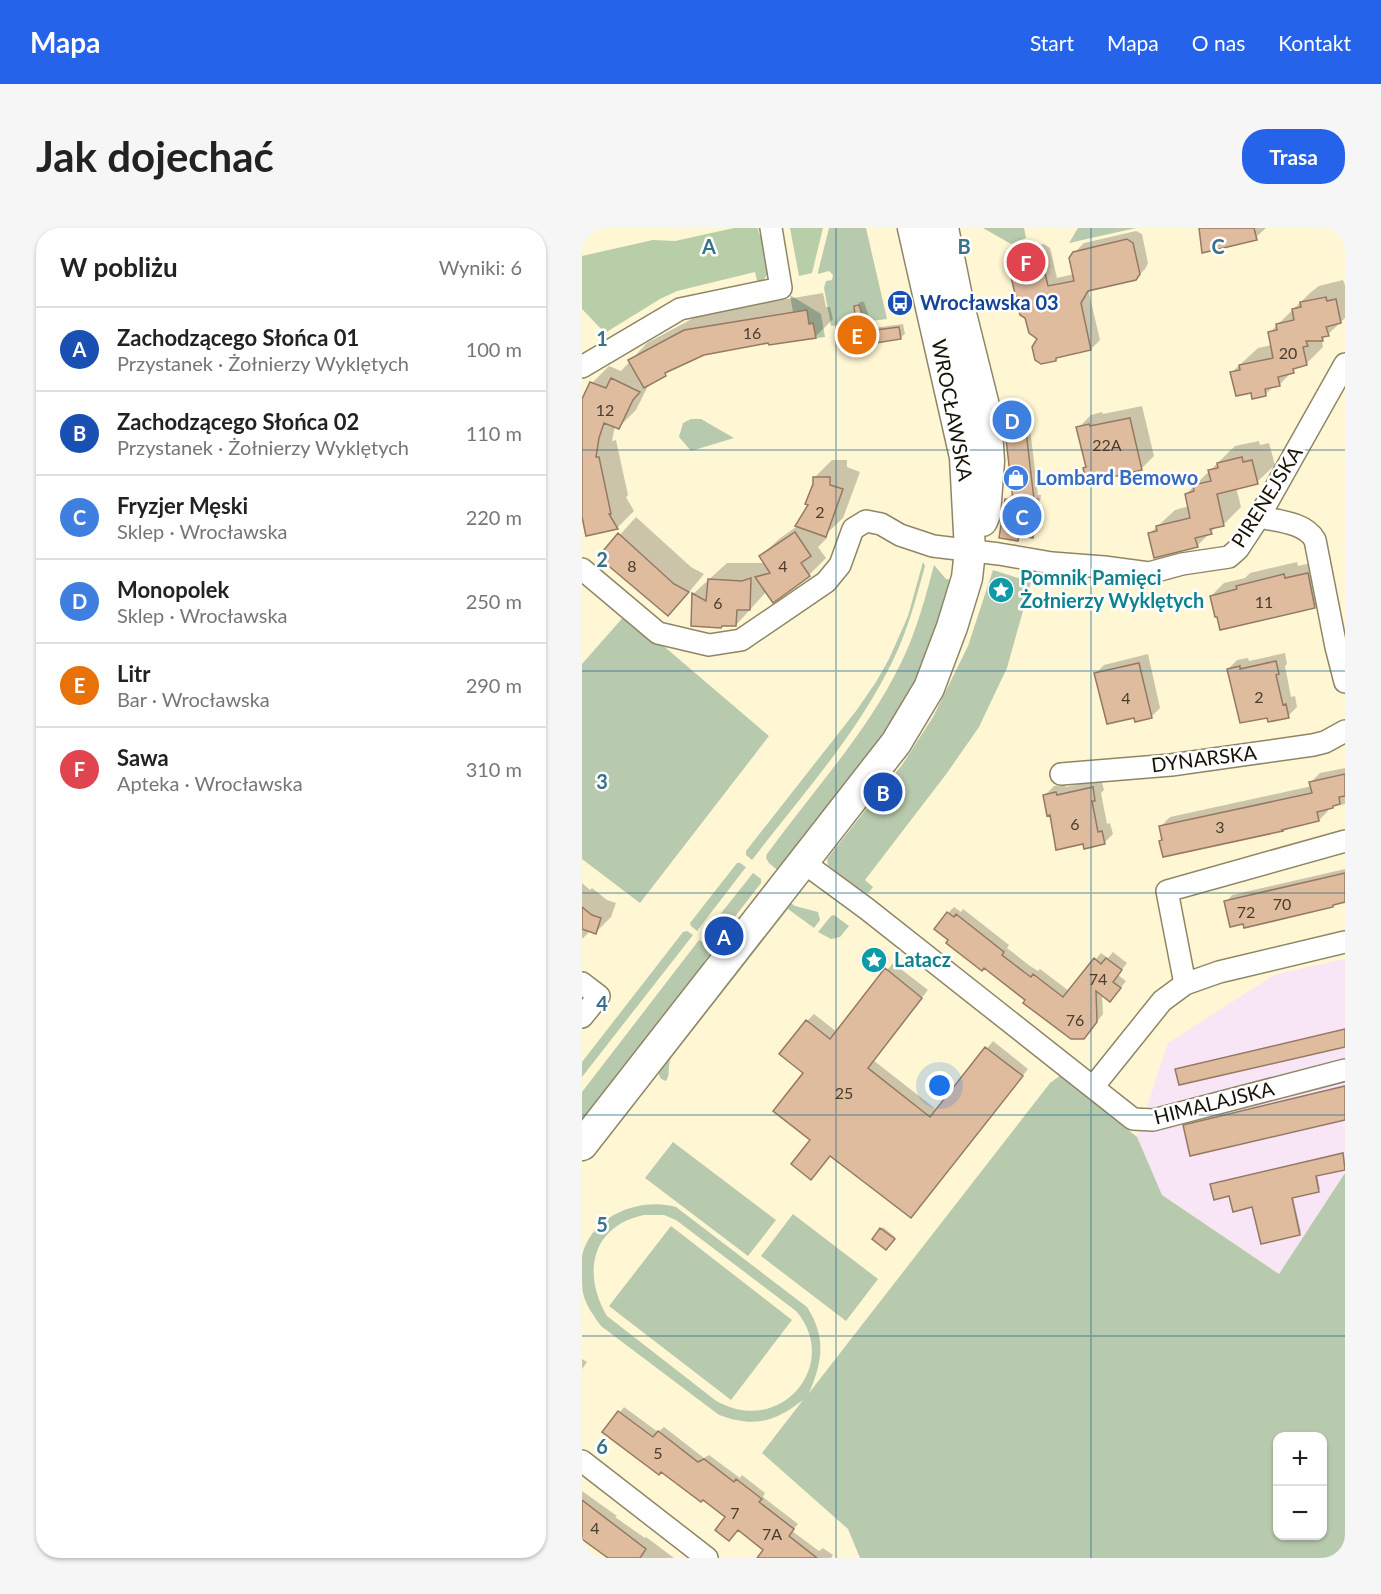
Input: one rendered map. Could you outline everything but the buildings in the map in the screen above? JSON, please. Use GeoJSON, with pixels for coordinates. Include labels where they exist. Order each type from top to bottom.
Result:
{"type":"FeatureCollection","features":[{"type":"Feature","properties":{"kind":"street"},"geometry":{"type":"LineString","coordinates":[[582,367],[680,309],[781,288],[771,228]]}},
{"type":"Feature","properties":{"kind":"street","name":"WROCŁAWSKA"},"geometry":{"type":"LineString","coordinates":[[913,228],[965,457],[970,551]]}},
{"type":"Feature","properties":{"kind":"street","name":"WROCŁAWSKA"},"geometry":{"type":"LineString","coordinates":[[943,228],[958,302],[986,414],[989,460],[985,514],[970,551]]}},
{"type":"Feature","properties":{"kind":"street","name":"PIRENEJSKA"},"geometry":{"type":"LineString","coordinates":[[582,569],[658,633],[709,645],[741,640],[826,582],[840,565],[853,529],[866,521],[881,524],[900,535],[933,546],[1052,563],[1149,573],[1182,564],[1230,556],[1238,549],[1259,517],[1345,364]]}},
{"type":"Feature","properties":{"kind":"street"},"geometry":{"type":"LineString","coordinates":[[1259,517],[1301,527],[1315,540],[1345,682]]}},
{"type":"Feature","properties":{"kind":"street"},"geometry":{"type":"LineString","coordinates":[[582,1145],[896,743],[929,688],[952,627],[967,578],[970,551]]}},
{"type":"Feature","properties":{"kind":"street","name":"DYNARSKA"},"geometry":{"type":"LineString","coordinates":[[1060,774],[1171,765],[1313,745],[1325,742],[1345,731]]}},
{"type":"Feature","properties":{"kind":"street"},"geometry":{"type":"LineString","coordinates":[[1185,984],[1167,891],[1345,841]]}},
{"type":"Feature","properties":{"kind":"street","name":"HIMALAJSKA"},"geometry":{"type":"LineString","coordinates":[[803,862],[867,909],[1133,1119],[1154,1120],[1345,1070]]}},
{"type":"Feature","properties":{"kind":"street"},"geometry":{"type":"LineString","coordinates":[[1093,1087],[1162,1001],[1185,984],[1219,972],[1345,942]]}},
{"type":"Feature","properties":{"kind":"street"},"geometry":{"type":"LineString","coordinates":[[582,1017],[590,990]]}},
{"type":"Feature","properties":{"kind":"street"},"geometry":{"type":"LineString","coordinates":[[582,1461],[707,1558]]}},
{"type":"Feature","properties":{"kind":"shaded area"},"geometry":{"type":"Polygon","coordinates":[[[1345,959],[1345,1173],[1280,1274],[1162,1195],[1137,1137],[1168,1043],[1276,974],[1345,959]]]}},
{"type":"Feature","properties":{"kind":"green space"},"geometry":{"type":"Polygon","coordinates":[[[734,228],[758,228],[759,234],[764,233],[769,268],[764,280],[758,285],[755,272],[677,291],[605,333],[582,309],[582,256],[653,240],[675,241],[734,228]]]}},
{"type":"Feature","properties":{"kind":"green space"},"geometry":{"type":"Polygon","coordinates":[[[790,228],[823,228],[812,273],[799,276],[790,228]]]}},
{"type":"Feature","properties":{"kind":"green space"},"geometry":{"type":"Polygon","coordinates":[[[829,228],[866,228],[887,319],[831,326],[824,288],[826,281],[832,280],[833,275],[829,271],[818,274],[829,228]]]}},
{"type":"Feature","properties":{"kind":"green space"},"geometry":{"type":"Polygon","coordinates":[[[983,228],[1024,228],[1026,238],[1011,244],[983,228]]]}},
{"type":"Feature","properties":{"kind":"green space"},"geometry":{"type":"Polygon","coordinates":[[[1078,228],[1136,228],[1069,243],[1078,228]]]}},
{"type":"Feature","properties":{"kind":"green space"},"geometry":{"type":"Polygon","coordinates":[[[790,295],[821,314],[825,337],[816,338],[813,323],[809,324],[806,310],[793,312],[790,295]]]}},
{"type":"Feature","properties":{"kind":"green space"},"geometry":{"type":"Polygon","coordinates":[[[691,419],[701,419],[734,438],[691,451],[679,437],[683,423],[691,419]]]}},
{"type":"Feature","properties":{"kind":"green space"},"geometry":{"type":"Polygon","coordinates":[[[923,562],[925,566],[904,635],[872,699],[823,770],[752,860],[746,855],[746,851],[856,711],[876,682],[908,616],[923,562]]]}},
{"type":"Feature","properties":{"kind":"green space"},"geometry":{"type":"Polygon","coordinates":[[[934,565],[946,579],[952,580],[931,650],[899,716],[782,874],[769,863],[766,858],[767,854],[855,739],[886,690],[911,641],[934,565]]]}},
{"type":"Feature","properties":{"kind":"green space"},"geometry":{"type":"Polygon","coordinates":[[[993,570],[1031,582],[1007,668],[979,727],[947,773],[865,880],[873,887],[869,892],[863,893],[828,865],[827,859],[875,798],[879,801],[890,786],[887,783],[902,765],[933,717],[968,646],[993,570]]]}},
{"type":"Feature","properties":{"kind":"green space"},"geometry":{"type":"Polygon","coordinates":[[[626,614],[769,736],[640,903],[582,859],[582,664],[626,614]]]}},
{"type":"Feature","properties":{"kind":"green space"},"geometry":{"type":"Polygon","coordinates":[[[737,863],[746,867],[697,931],[690,923],[737,863]]]}},
{"type":"Feature","properties":{"kind":"green space"},"geometry":{"type":"Polygon","coordinates":[[[753,873],[761,879],[761,883],[734,918],[735,922],[731,927],[728,926],[717,940],[718,944],[714,944],[703,936],[753,873]]]}},
{"type":"Feature","properties":{"kind":"green space"},"geometry":{"type":"Polygon","coordinates":[[[786,900],[795,906],[818,912],[820,920],[814,928],[788,909],[671,1058],[666,1081],[661,1079],[657,1071],[786,900]]]}},
{"type":"Feature","properties":{"kind":"green space"},"geometry":{"type":"Polygon","coordinates":[[[834,915],[849,926],[840,937],[831,939],[818,932],[834,915]]]}},
{"type":"Feature","properties":{"kind":"green space"},"geometry":{"type":"Polygon","coordinates":[[[687,931],[693,935],[582,1077],[582,1062],[683,932],[687,931]]]}},
{"type":"Feature","properties":{"kind":"green space"},"geometry":{"type":"Polygon","coordinates":[[[699,940],[711,948],[704,962],[709,966],[582,1130],[582,1092],[699,940]]]}},
{"type":"Feature","properties":{"kind":"green space"},"geometry":{"type":"Polygon","coordinates":[[[1061,1075],[1137,1137],[1162,1195],[1279,1274],[1345,1173],[1345,1558],[860,1558],[848,1529],[762,1453],[803,1400],[783,1413],[764,1421],[743,1421],[719,1415],[601,1326],[590,1311],[582,1289],[582,1256],[595,1230],[606,1220],[632,1208],[647,1205],[676,1207],[807,1307],[818,1329],[820,1340],[817,1371],[809,1393],[1050,1083],[1061,1075]],[[644,1215],[626,1221],[612,1230],[602,1241],[596,1254],[595,1284],[599,1300],[607,1316],[715,1400],[739,1410],[762,1410],[781,1403],[797,1390],[808,1373],[812,1353],[808,1332],[796,1311],[676,1220],[664,1215],[644,1215]]]}},
{"type":"Feature","properties":{"kind":"green space"},"geometry":{"type":"Polygon","coordinates":[[[673,1142],[776,1220],[748,1256],[645,1178],[673,1142]]]}},
{"type":"Feature","properties":{"kind":"green space"},"geometry":{"type":"Polygon","coordinates":[[[793,1214],[878,1279],[846,1321],[761,1256],[793,1214]]]}},
{"type":"Feature","properties":{"kind":"green space"},"geometry":{"type":"Polygon","coordinates":[[[671,1226],[792,1320],[731,1400],[609,1306],[671,1226]]]}},
{"type":"Feature","properties":{"kind":"place","name":"Sawa"},"geometry":{"type":"Point","coordinates":[1026,262]}},
{"type":"Feature","properties":{"kind":"place","name":"Wrocławska 03"},"geometry":{"type":"Point","coordinates":[900,303]}},
{"type":"Feature","properties":{"kind":"place","name":"Litr"},"geometry":{"type":"Point","coordinates":[857,335]}},
{"type":"Feature","properties":{"kind":"place","name":"Monopolek"},"geometry":{"type":"Point","coordinates":[1012,420]}},
{"type":"Feature","properties":{"kind":"place","name":"Lombard Bemowo"},"geometry":{"type":"Point","coordinates":[1016,478]}},
{"type":"Feature","properties":{"kind":"place","name":"Fryzjer Męski"},"geometry":{"type":"Point","coordinates":[1022,516]}},
{"type":"Feature","properties":{"kind":"place","name":"Pomnik Pamięci Żołnierzy Wyklętych"},"geometry":{"type":"Point","coordinates":[1001,590]}},
{"type":"Feature","properties":{"kind":"place","name":"Zachodzącego Słońca 02"},"geometry":{"type":"Point","coordinates":[883,792]}},
{"type":"Feature","properties":{"kind":"place","name":"Zachodzącego Słońca 01"},"geometry":{"type":"Point","coordinates":[724,936]}},
{"type":"Feature","properties":{"kind":"place","name":"Latacz"},"geometry":{"type":"Point","coordinates":[874,960]}}]}
